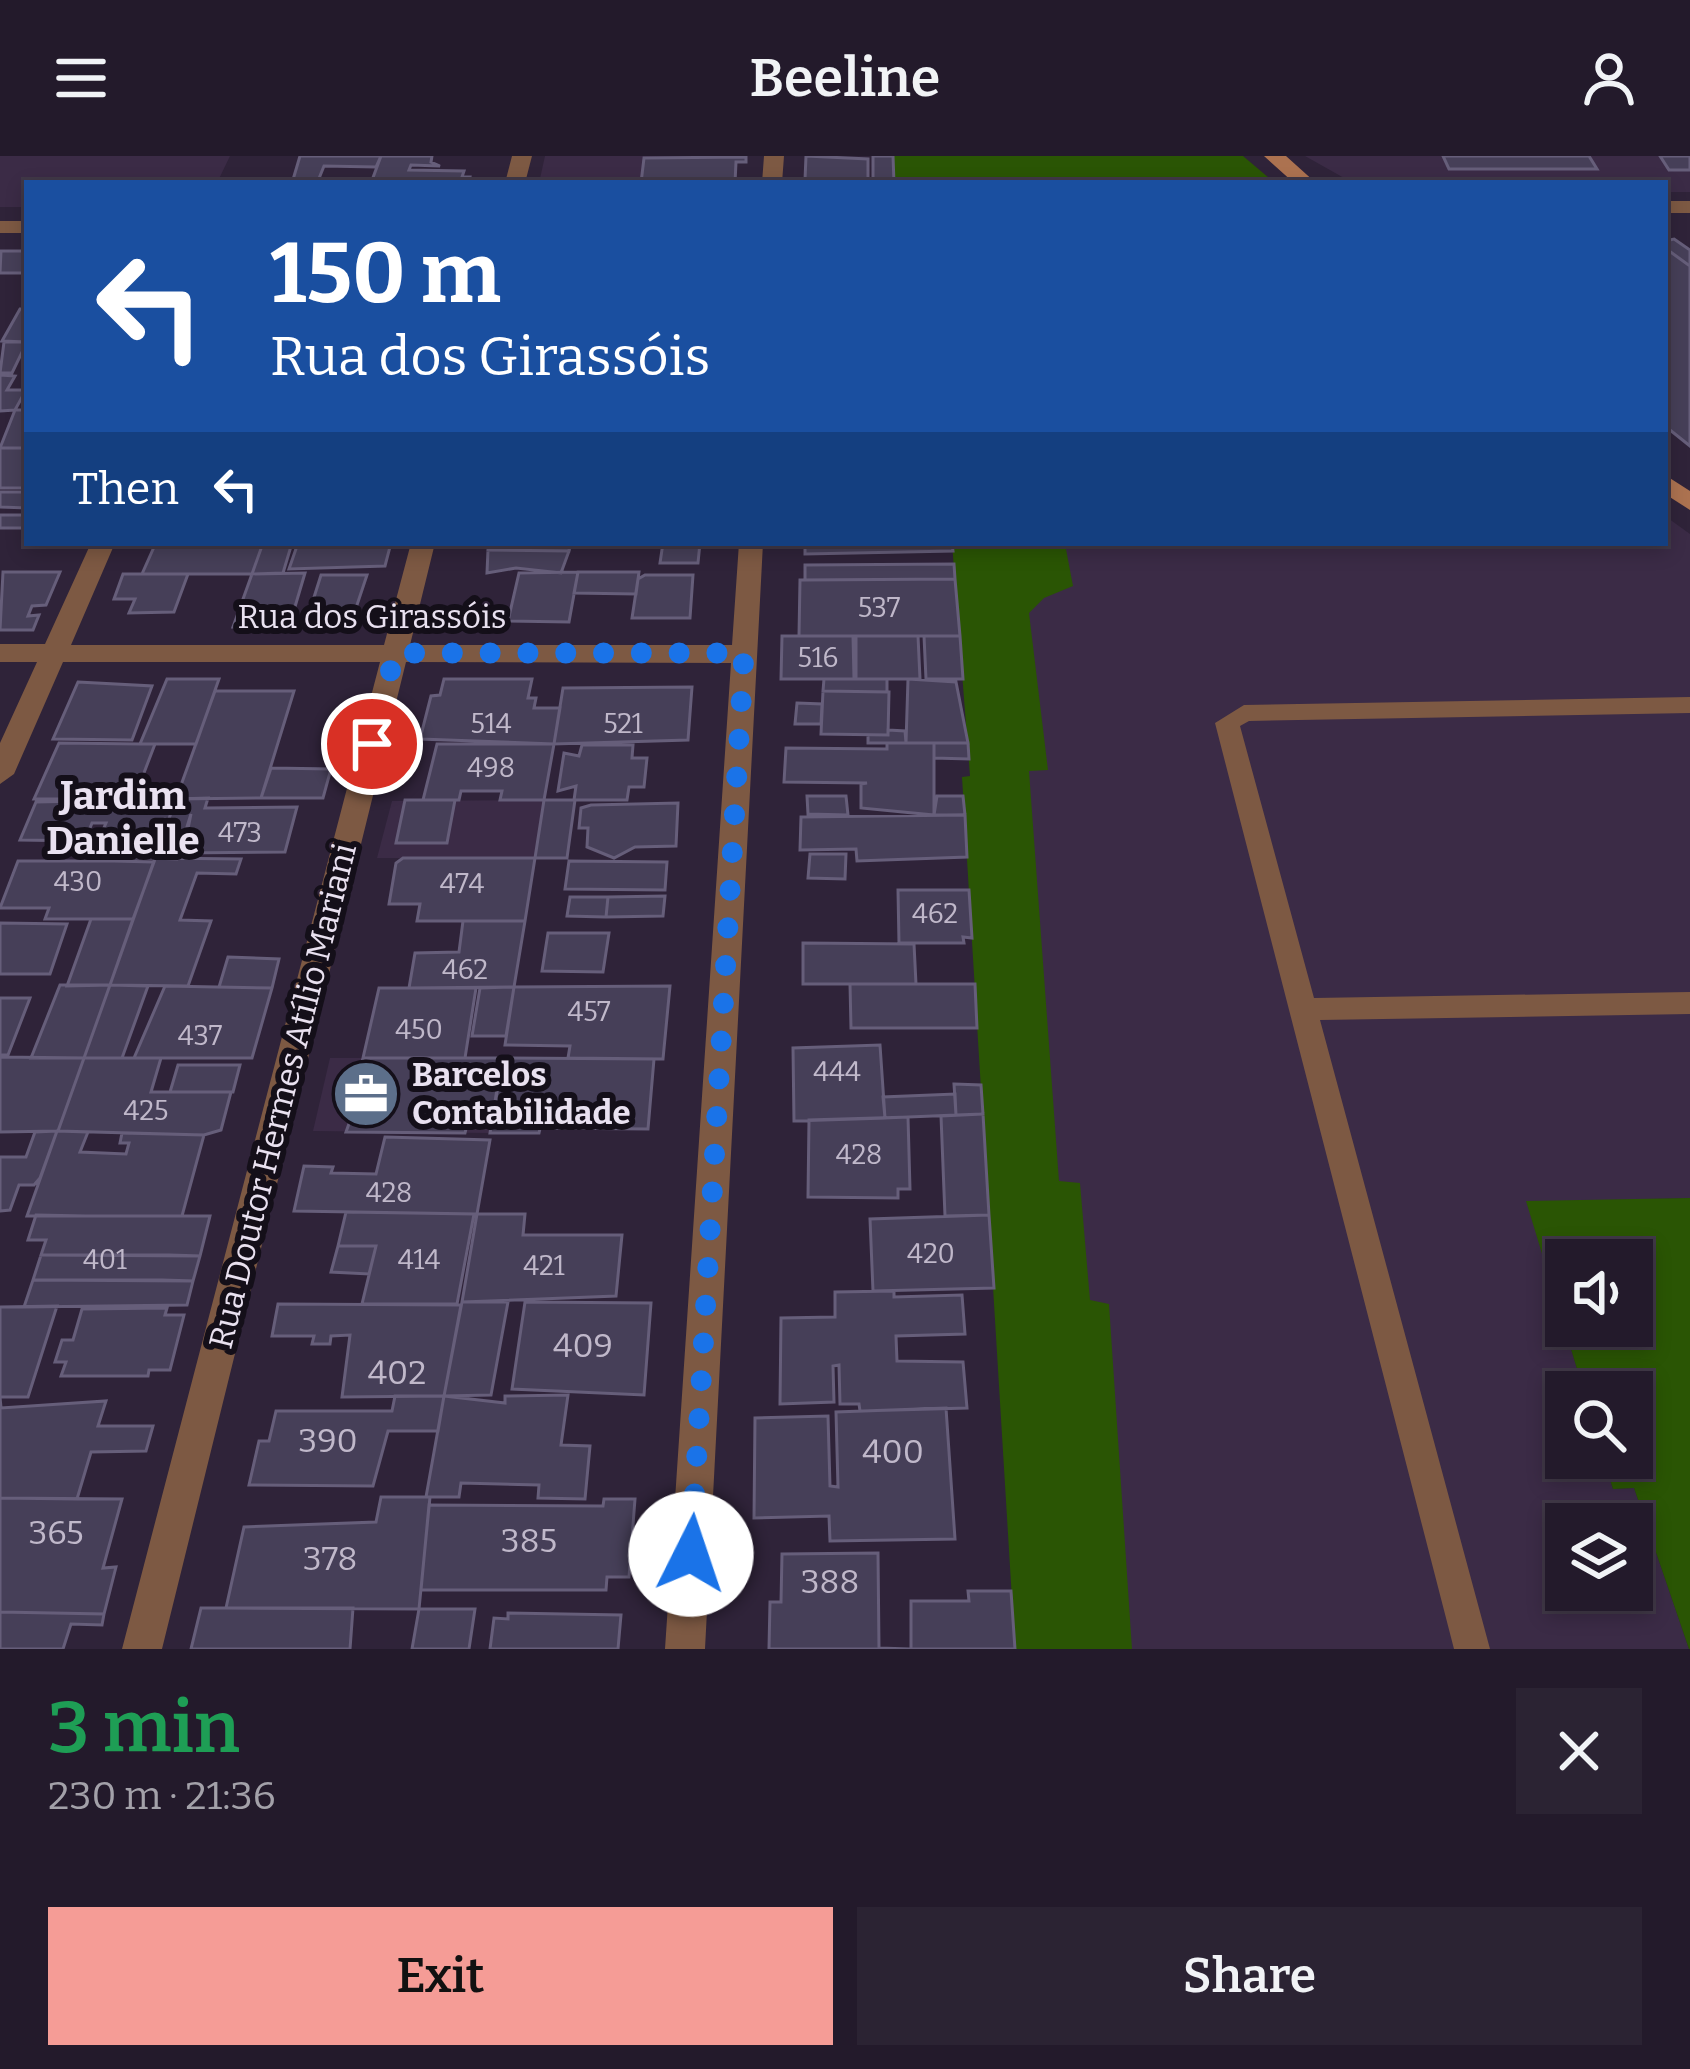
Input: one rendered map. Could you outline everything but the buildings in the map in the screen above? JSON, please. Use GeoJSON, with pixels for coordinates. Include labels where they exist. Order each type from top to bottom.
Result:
{"type":"FeatureCollection","features":[{"type":"Feature","properties":{"kind":"main road"},"geometry":{"type":"LineString","coordinates":[[1274,156],[1305,180]]}},
{"type":"Feature","properties":{"kind":"street"},"geometry":{"type":"LineString","coordinates":[[0,774],[102,546]]}},
{"type":"Feature","properties":{"kind":"street","name":"Rua Doutor Hermes Atílio Mariani"},"geometry":{"type":"LineString","coordinates":[[142,1649],[422,546]]}},
{"type":"Feature","properties":{"kind":"street"},"geometry":{"type":"LineString","coordinates":[[685,1649],[751,546]]}},
{"type":"Feature","properties":{"kind":"street","name":"Rua dos Girassóis"},"geometry":{"type":"LineString","coordinates":[[0,653],[744,653]]}},
{"type":"Feature","properties":{"kind":"lane"},"geometry":{"type":"LineString","coordinates":[[1472,1649],[1226,732],[1229,718],[1690,705]]}},
{"type":"Feature","properties":{"kind":"lane"},"geometry":{"type":"LineString","coordinates":[[1301,1009],[1690,1004]]}},
{"type":"Feature","properties":{"kind":"shaded area"},"geometry":{"type":"Polygon","coordinates":[[[0,156],[230,156],[218,180],[24,180],[24,207],[0,207],[0,156]]]}},
{"type":"Feature","properties":{"kind":"shaded area"},"geometry":{"type":"Polygon","coordinates":[[[545,156],[746,156],[645,158],[641,180],[540,180],[545,156]]]}},
{"type":"Feature","properties":{"kind":"shaded area"},"geometry":{"type":"Polygon","coordinates":[[[1305,156],[1690,156],[1690,192],[1668,192],[1668,180],[1348,180],[1305,156]]]}},
{"type":"Feature","properties":{"kind":"shaded area"},"geometry":{"type":"Polygon","coordinates":[[[1668,518],[1690,534],[1690,1198],[1527,1202],[1545,1262],[1545,1347],[1570,1347],[1578,1371],[1545,1371],[1545,1479],[1610,1479],[1613,1489],[1634,1488],[1639,1503],[1545,1503],[1545,1611],[1653,1611],[1653,1544],[1689,1649],[1095,1649],[986,546],[1668,546],[1668,518]]]}},
{"type":"Feature","properties":{"kind":"shaded area"},"geometry":{"type":"Polygon","coordinates":[[[544,800],[535,858],[377,858],[392,801],[544,800]]]}},
{"type":"Feature","properties":{"kind":"shaded area"},"geometry":{"type":"Polygon","coordinates":[[[330,1058],[502,1058],[490,1133],[313,1131],[330,1058]]]}},
{"type":"Feature","properties":{"kind":"green space"},"geometry":{"type":"Polygon","coordinates":[[[893,156],[1243,156],[1271,180],[894,180],[893,156]]]}},
{"type":"Feature","properties":{"kind":"green space"},"geometry":{"type":"Polygon","coordinates":[[[952,546],[1121,546],[1066,549],[1073,586],[1044,598],[1029,613],[1048,770],[1029,771],[1059,1181],[1080,1183],[1090,1300],[1109,1304],[1132,1649],[1015,1649],[962,777],[970,776],[952,546]]]}},
{"type":"Feature","properties":{"kind":"green space"},"geometry":{"type":"Polygon","coordinates":[[[1690,1198],[1690,1649],[1653,1544],[1653,1503],[1639,1503],[1634,1488],[1613,1489],[1610,1479],[1653,1479],[1653,1371],[1578,1371],[1570,1347],[1653,1347],[1653,1239],[1545,1239],[1545,1264],[1526,1201],[1690,1198]]]}},
{"type":"Feature","properties":{"kind":"place","name":"Barcelos Contabilidade"},"geometry":{"type":"Point","coordinates":[366,1094]}},
{"type":"Feature","properties":{"kind":"district","name":"Jardim Danielle"},"geometry":{"type":"Point","coordinates":[123,818]}},
{"type":"Feature","properties":{"kind":"route"},"geometry":{"type":"LineString","coordinates":[[372,744],[395,653],[744,653],[691,1554]]}}]}
